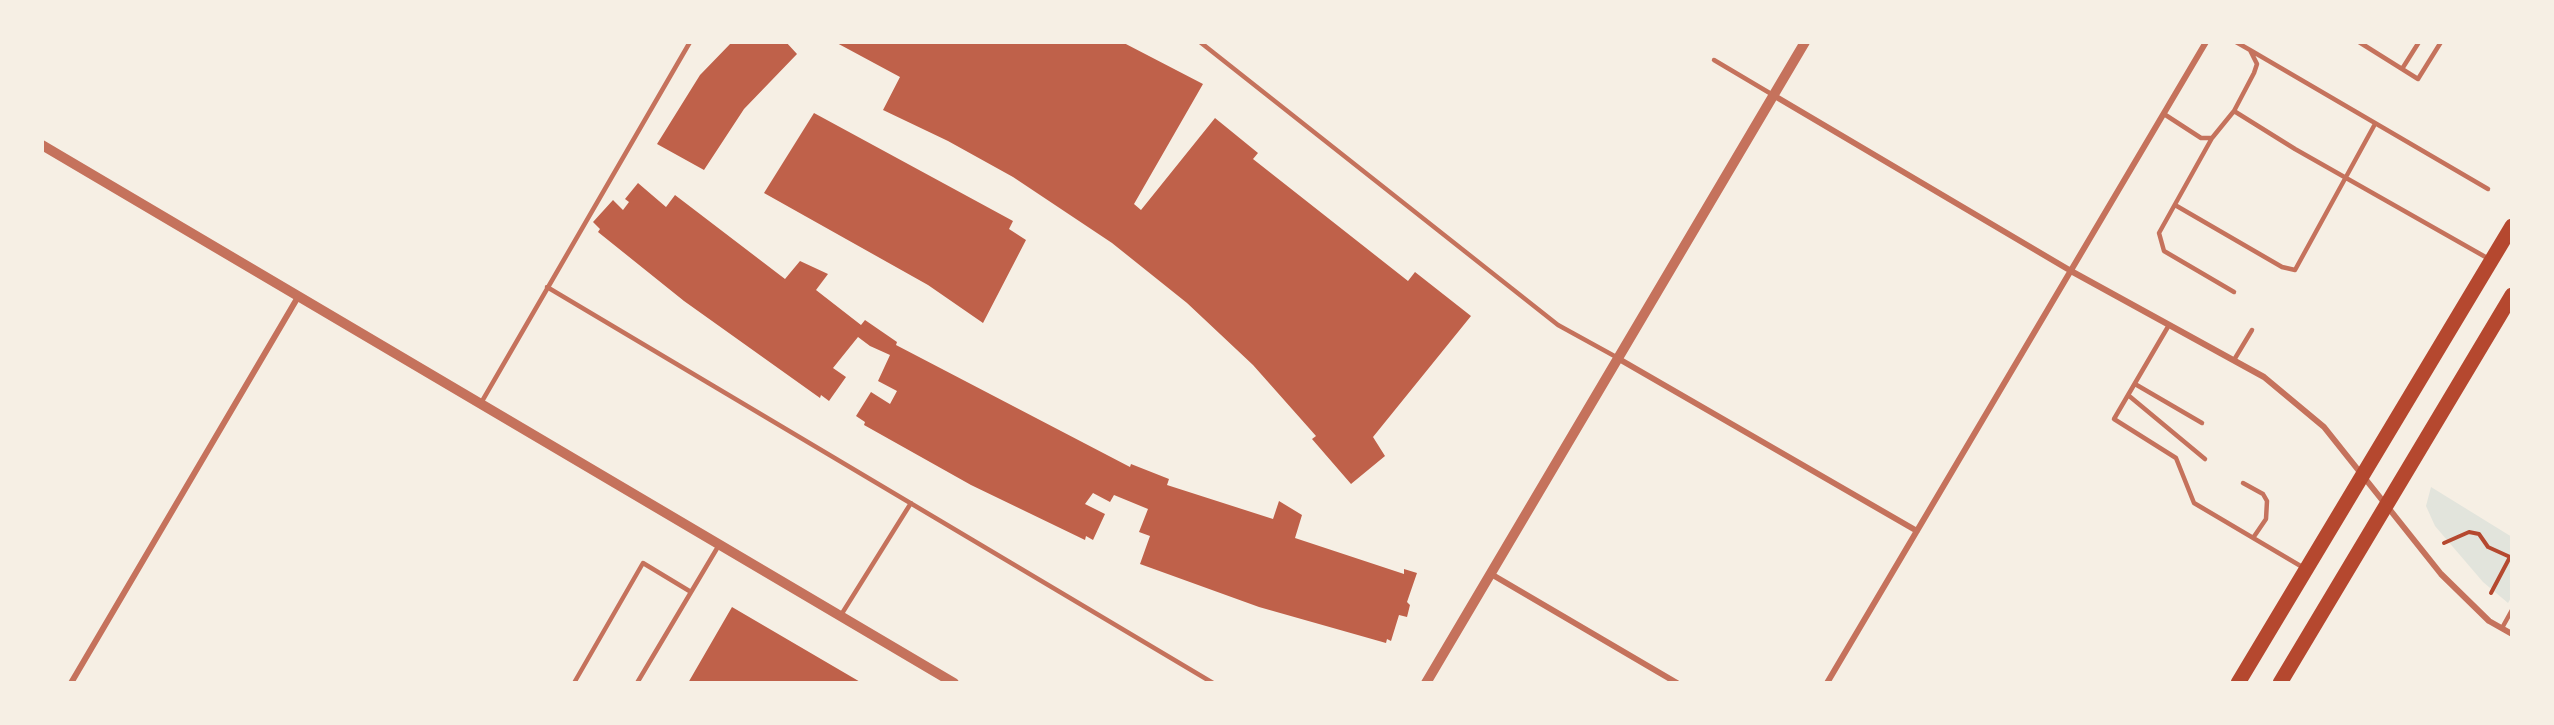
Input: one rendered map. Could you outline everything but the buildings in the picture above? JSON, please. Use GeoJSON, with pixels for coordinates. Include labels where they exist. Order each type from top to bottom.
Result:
{"type":"FeatureCollection","features":[{"type":"Feature","properties":{"kind":"main road"},"geometry":{"type":"LineString","coordinates":[[2238,683],[2512,226]]}},
{"type":"Feature","properties":{"kind":"main road"},"geometry":{"type":"LineString","coordinates":[[2280,683],[2512,295]]}},
{"type":"Feature","properties":{"kind":"street"},"geometry":{"type":"LineString","coordinates":[[1426,683],[1805,42]]}},
{"type":"Feature","properties":{"kind":"street"},"geometry":{"type":"LineString","coordinates":[[1827,683],[2206,42]]}},
{"type":"Feature","properties":{"kind":"street"},"geometry":{"type":"LineString","coordinates":[[1773,95],[2071,271],[2264,377],[2324,427],[2440,574],[2489,621],[2512,634]]}},
{"type":"Feature","properties":{"kind":"street"},"geometry":{"type":"LineString","coordinates":[[42,147],[954,683]]}},
{"type":"Feature","properties":{"kind":"street"},"geometry":{"type":"LineString","coordinates":[[71,683],[298,297]]}},
{"type":"Feature","properties":{"kind":"street"},"geometry":{"type":"LineString","coordinates":[[1618,358],[1917,531]]}},
{"type":"Feature","properties":{"kind":"street"},"geometry":{"type":"LineString","coordinates":[[1491,574],[1677,683]]}},
{"type":"Feature","properties":{"kind":"lane"},"geometry":{"type":"LineString","coordinates":[[480,404],[690,42]]}},
{"type":"Feature","properties":{"kind":"lane"},"geometry":{"type":"LineString","coordinates":[[1200,42],[1558,325],[1618,358]]}},
{"type":"Feature","properties":{"kind":"lane"},"geometry":{"type":"LineString","coordinates":[[2236,42],[2488,189]]}},
{"type":"Feature","properties":{"kind":"lane"},"geometry":{"type":"LineString","coordinates":[[2359,42],[2418,79],[2441,42]]}},
{"type":"Feature","properties":{"kind":"lane"},"geometry":{"type":"LineString","coordinates":[[2402,69],[2418,42]]}},
{"type":"Feature","properties":{"kind":"lane"},"geometry":{"type":"LineString","coordinates":[[2234,292],[2164,251],[2158,233],[2212,138],[2234,111],[2254,73],[2257,63],[2250,51]]}},
{"type":"Feature","properties":{"kind":"lane"},"geometry":{"type":"LineString","coordinates":[[1714,60],[1773,95]]}},
{"type":"Feature","properties":{"kind":"lane"},"geometry":{"type":"LineString","coordinates":[[2234,111],[2345,178],[2491,261]]}},
{"type":"Feature","properties":{"kind":"lane"},"geometry":{"type":"LineString","coordinates":[[2164,114],[2201,138],[2212,138]]}},
{"type":"Feature","properties":{"kind":"lane"},"geometry":{"type":"LineString","coordinates":[[2175,205],[2282,267],[2295,270],[2375,124]]}},
{"type":"Feature","properties":{"kind":"lane"},"geometry":{"type":"LineString","coordinates":[[548,286],[1213,683]]}},
{"type":"Feature","properties":{"kind":"lane"},"geometry":{"type":"LineString","coordinates":[[2169,325],[2114,419],[2176,458],[2194,503],[2306,570]]}},
{"type":"Feature","properties":{"kind":"lane"},"geometry":{"type":"LineString","coordinates":[[2234,360],[2252,330]]}},
{"type":"Feature","properties":{"kind":"lane"},"geometry":{"type":"LineString","coordinates":[[2135,384],[2202,423]]}},
{"type":"Feature","properties":{"kind":"lane"},"geometry":{"type":"LineString","coordinates":[[2128,395],[2205,459]]}},
{"type":"Feature","properties":{"kind":"lane"},"geometry":{"type":"LineString","coordinates":[[2243,483],[2263,494],[2267,501],[2266,519],[2253,538]]}},
{"type":"Feature","properties":{"kind":"lane"},"geometry":{"type":"LineString","coordinates":[[840,616],[911,503]]}},
{"type":"Feature","properties":{"kind":"lane"},"geometry":{"type":"LineString","coordinates":[[637,683],[719,545]]}},
{"type":"Feature","properties":{"kind":"lane"},"geometry":{"type":"LineString","coordinates":[[574,683],[643,563],[691,592]]}},
{"type":"Feature","properties":{"kind":"lane"},"geometry":{"type":"LineString","coordinates":[[2502,628],[2512,610]]}},
{"type":"Feature","properties":{"kind":"path"},"geometry":{"type":"LineString","coordinates":[[2444,543],[2469,532],[2479,534],[2488,547],[2510,557],[2491,593]]}},
{"type":"Feature","properties":{"kind":"shaded area"},"geometry":{"type":"Polygon","coordinates":[[[2431,487],[2512,537],[2512,596],[2508,603],[2483,582],[2435,526],[2426,506],[2431,487]]]}}]}
